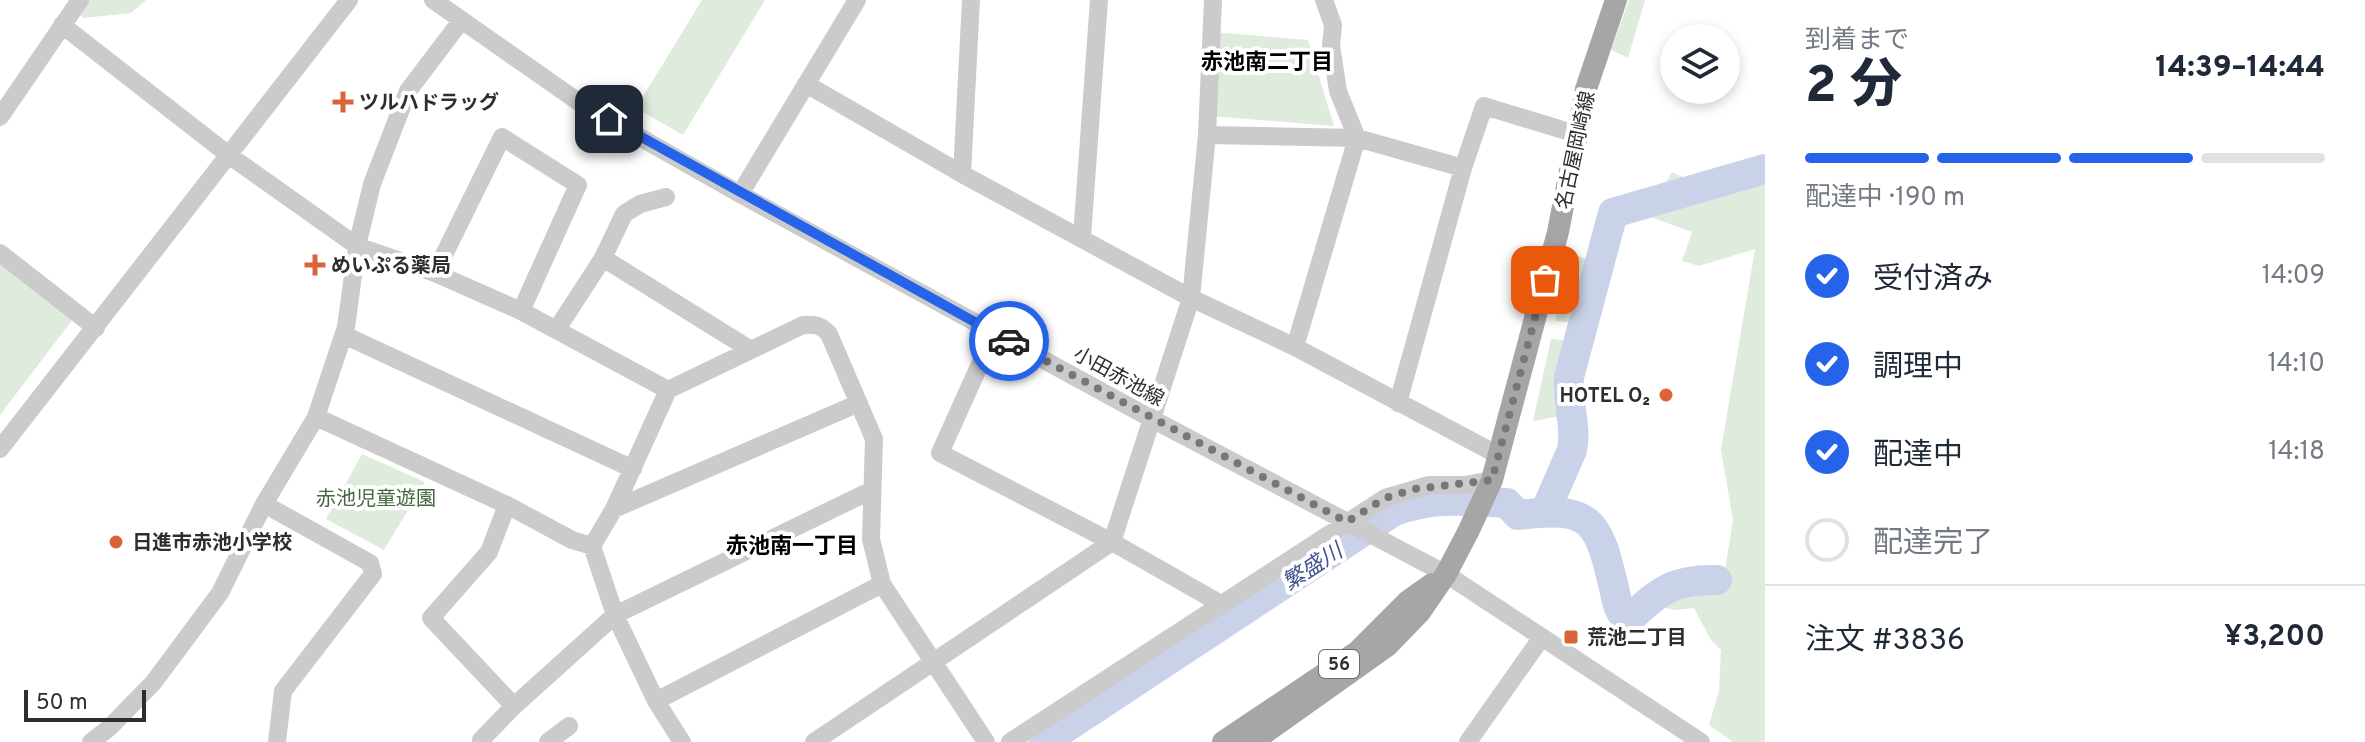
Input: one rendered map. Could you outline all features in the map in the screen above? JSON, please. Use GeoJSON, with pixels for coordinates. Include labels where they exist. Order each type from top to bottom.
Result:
{"type":"FeatureCollection","features":[{"type":"Feature","properties":{"kind":"main road","name":"名古屋岡崎線"},"geometry":{"type":"LineString","coordinates":[[1252,742],[1387,646],[1420,612],[1446,574],[1478,511],[1490,483],[1558,232],[1586,89],[1616,0]]}},
{"type":"Feature","properties":{"kind":"main road","name":"名古屋岡崎線"},"geometry":{"type":"LineString","coordinates":[[1223,742],[1357,652],[1408,601],[1446,574]]}},
{"type":"Feature","properties":{"kind":"street"},"geometry":{"type":"LineString","coordinates":[[0,117],[80,0]]}},
{"type":"Feature","properties":{"kind":"street"},"geometry":{"type":"LineString","coordinates":[[0,449],[349,0]]}},
{"type":"Feature","properties":{"kind":"street","name":"小田赤池線"},"geometry":{"type":"LineString","coordinates":[[433,0],[583,105],[740,194],[1152,419],[1446,574],[1701,742]]}},
{"type":"Feature","properties":{"kind":"street"},"geometry":{"type":"LineString","coordinates":[[740,194],[857,0]]}},
{"type":"Feature","properties":{"kind":"street"},"geometry":{"type":"LineString","coordinates":[[962,174],[971,0]]}},
{"type":"Feature","properties":{"kind":"street"},"geometry":{"type":"LineString","coordinates":[[1082,237],[1099,0]]}},
{"type":"Feature","properties":{"kind":"street"},"geometry":{"type":"LineString","coordinates":[[814,742],[1112,542],[1191,298],[1207,135],[1213,0]]}},
{"type":"Feature","properties":{"kind":"street"},"geometry":{"type":"LineString","coordinates":[[1295,347],[1357,138],[1338,91],[1331,45],[1333,25],[1324,0]]}},
{"type":"Feature","properties":{"kind":"street"},"geometry":{"type":"LineString","coordinates":[[91,742],[109,728],[178,653],[220,593],[264,504],[316,417],[344,335],[357,246],[372,184],[408,91],[461,21]]}},
{"type":"Feature","properties":{"kind":"street"},"geometry":{"type":"LineString","coordinates":[[62,25],[230,156],[357,246],[435,273],[521,311],[668,390]]}},
{"type":"Feature","properties":{"kind":"street"},"geometry":{"type":"LineString","coordinates":[[806,84],[962,174],[1191,298],[1295,347],[1498,455]]}},
{"type":"Feature","properties":{"kind":"street"},"geometry":{"type":"LineString","coordinates":[[1398,403],[1463,168],[1484,106],[1576,134]]}},
{"type":"Feature","properties":{"kind":"street"},"geometry":{"type":"LineString","coordinates":[[1207,135],[1357,138],[1463,168]]}},
{"type":"Feature","properties":{"kind":"street"},"geometry":{"type":"LineString","coordinates":[[435,273],[502,137],[578,185],[521,311]]}},
{"type":"Feature","properties":{"kind":"street"},"geometry":{"type":"LineString","coordinates":[[557,329],[603,258],[624,214],[640,204],[666,197]]}},
{"type":"Feature","properties":{"kind":"street"},"geometry":{"type":"LineString","coordinates":[[0,253],[96,328]]}},
{"type":"Feature","properties":{"kind":"street"},"geometry":{"type":"LineString","coordinates":[[603,258],[751,350]]}},
{"type":"Feature","properties":{"kind":"street"},"geometry":{"type":"LineString","coordinates":[[675,740],[615,615],[592,546],[614,509],[668,390],[803,325],[823,327],[874,439],[871,539],[882,584],[986,742]]}},
{"type":"Feature","properties":{"kind":"street"},"geometry":{"type":"LineString","coordinates":[[994,333],[940,453],[1112,542],[1221,604]]}},
{"type":"Feature","properties":{"kind":"street"},"geometry":{"type":"LineString","coordinates":[[344,335],[633,469]]}},
{"type":"Feature","properties":{"kind":"street"},"geometry":{"type":"LineString","coordinates":[[614,509],[859,403]]}},
{"type":"Feature","properties":{"kind":"street"},"geometry":{"type":"LineString","coordinates":[[316,417],[507,505],[572,540],[592,546]]}},
{"type":"Feature","properties":{"kind":"street"},"geometry":{"type":"LineString","coordinates":[[1010,742],[1351,523],[1385,498],[1415,489],[1490,483]]}},
{"type":"Feature","properties":{"kind":"street"},"geometry":{"type":"LineString","coordinates":[[483,742],[481,740],[514,706],[615,615],[872,490]]}},
{"type":"Feature","properties":{"kind":"street"},"geometry":{"type":"LineString","coordinates":[[264,504],[370,563],[373,574],[283,691],[277,742]]}},
{"type":"Feature","properties":{"kind":"street"},"geometry":{"type":"LineString","coordinates":[[507,505],[489,552],[431,618],[514,706]]}},
{"type":"Feature","properties":{"kind":"street"},"geometry":{"type":"LineString","coordinates":[[656,701],[882,584]]}},
{"type":"Feature","properties":{"kind":"street"},"geometry":{"type":"LineString","coordinates":[[1468,742],[1542,637]]}},
{"type":"Feature","properties":{"kind":"street"},"geometry":{"type":"LineString","coordinates":[[548,742],[569,726]]}},
{"type":"Feature","properties":{"kind":"green space"},"geometry":{"type":"Polygon","coordinates":[[[83,0],[146,0],[131,13],[83,18],[76,9],[83,0]]]}},
{"type":"Feature","properties":{"kind":"green space"},"geometry":{"type":"Polygon","coordinates":[[[702,0],[765,0],[683,135],[636,108],[702,0]]]}},
{"type":"Feature","properties":{"kind":"green space"},"geometry":{"type":"Polygon","coordinates":[[[1629,0],[1645,0],[1628,58],[1611,50],[1629,0]]]}},
{"type":"Feature","properties":{"kind":"green space"},"geometry":{"type":"Polygon","coordinates":[[[1214,32],[1308,40],[1334,126],[1210,116],[1214,32]]]}},
{"type":"Feature","properties":{"kind":"green space"},"geometry":{"type":"Polygon","coordinates":[[[1765,164],[1765,742],[1733,742],[1709,725],[1719,691],[1721,650],[1711,640],[1694,608],[1675,610],[1650,604],[1664,591],[1702,582],[1725,570],[1733,520],[1721,450],[1755,249],[1699,266],[1682,261],[1692,232],[1623,207],[1658,196],[1672,172],[1698,184],[1765,164]]]}},
{"type":"Feature","properties":{"kind":"green space"},"geometry":{"type":"Polygon","coordinates":[[[1574,255],[1608,265],[1589,324],[1555,321],[1574,255]]]}},
{"type":"Feature","properties":{"kind":"green space"},"geometry":{"type":"Polygon","coordinates":[[[0,263],[73,319],[0,415],[0,263]]]}},
{"type":"Feature","properties":{"kind":"green space"},"geometry":{"type":"Polygon","coordinates":[[[1551,339],[1586,343],[1580,369],[1578,413],[1533,421],[1551,339]]]}},
{"type":"Feature","properties":{"kind":"green space","name":"赤池児童遊園"},"geometry":{"type":"Polygon","coordinates":[[[362,454],[425,482],[384,550],[326,519],[362,454]]]}},
{"type":"Feature","properties":{"kind":"waterway"},"geometry":{"type":"LineString","coordinates":[[1545,512],[1572,450],[1569,377],[1613,213],[1765,169]]}},
{"type":"Feature","properties":{"kind":"waterway","name":"繁盛川"},"geometry":{"type":"LineString","coordinates":[[1044,742],[1394,511],[1410,506],[1450,501],[1507,503],[1518,515],[1562,513],[1576,516],[1587,522],[1603,546],[1618,606],[1627,621],[1667,589],[1688,582],[1717,580]]}},
{"type":"Feature","properties":{"kind":"way so far"},"geometry":{"type":"LineString","coordinates":[[1009,341],[1347,522],[1385,498],[1415,489],[1492,480],[1545,280]]}},
{"type":"Feature","properties":{"kind":"place","name":"ツルハドラッグ"},"geometry":{"type":"Point","coordinates":[343,102]}},
{"type":"Feature","properties":{"kind":"place","name":"めいぷる薬局"},"geometry":{"type":"Point","coordinates":[315,265]}},
{"type":"Feature","properties":{"kind":"place","name":"HOTEL O₂"},"geometry":{"type":"Point","coordinates":[1666,395]}},
{"type":"Feature","properties":{"kind":"place","name":"日進市赤池小学校"},"geometry":{"type":"Point","coordinates":[116,542]}},
{"type":"Feature","properties":{"kind":"place","name":"荒池二丁目"},"geometry":{"type":"Point","coordinates":[1571,637]}},
{"type":"Feature","properties":{"kind":"district","name":"赤池南二丁目"},"geometry":{"type":"Point","coordinates":[1267,61]}},
{"type":"Feature","properties":{"kind":"district","name":"赤池南一丁目"},"geometry":{"type":"Point","coordinates":[792,545]}},
{"type":"Feature","properties":{"kind":"route"},"geometry":{"type":"LineString","coordinates":[[609,119],[1009,341]]}}]}
